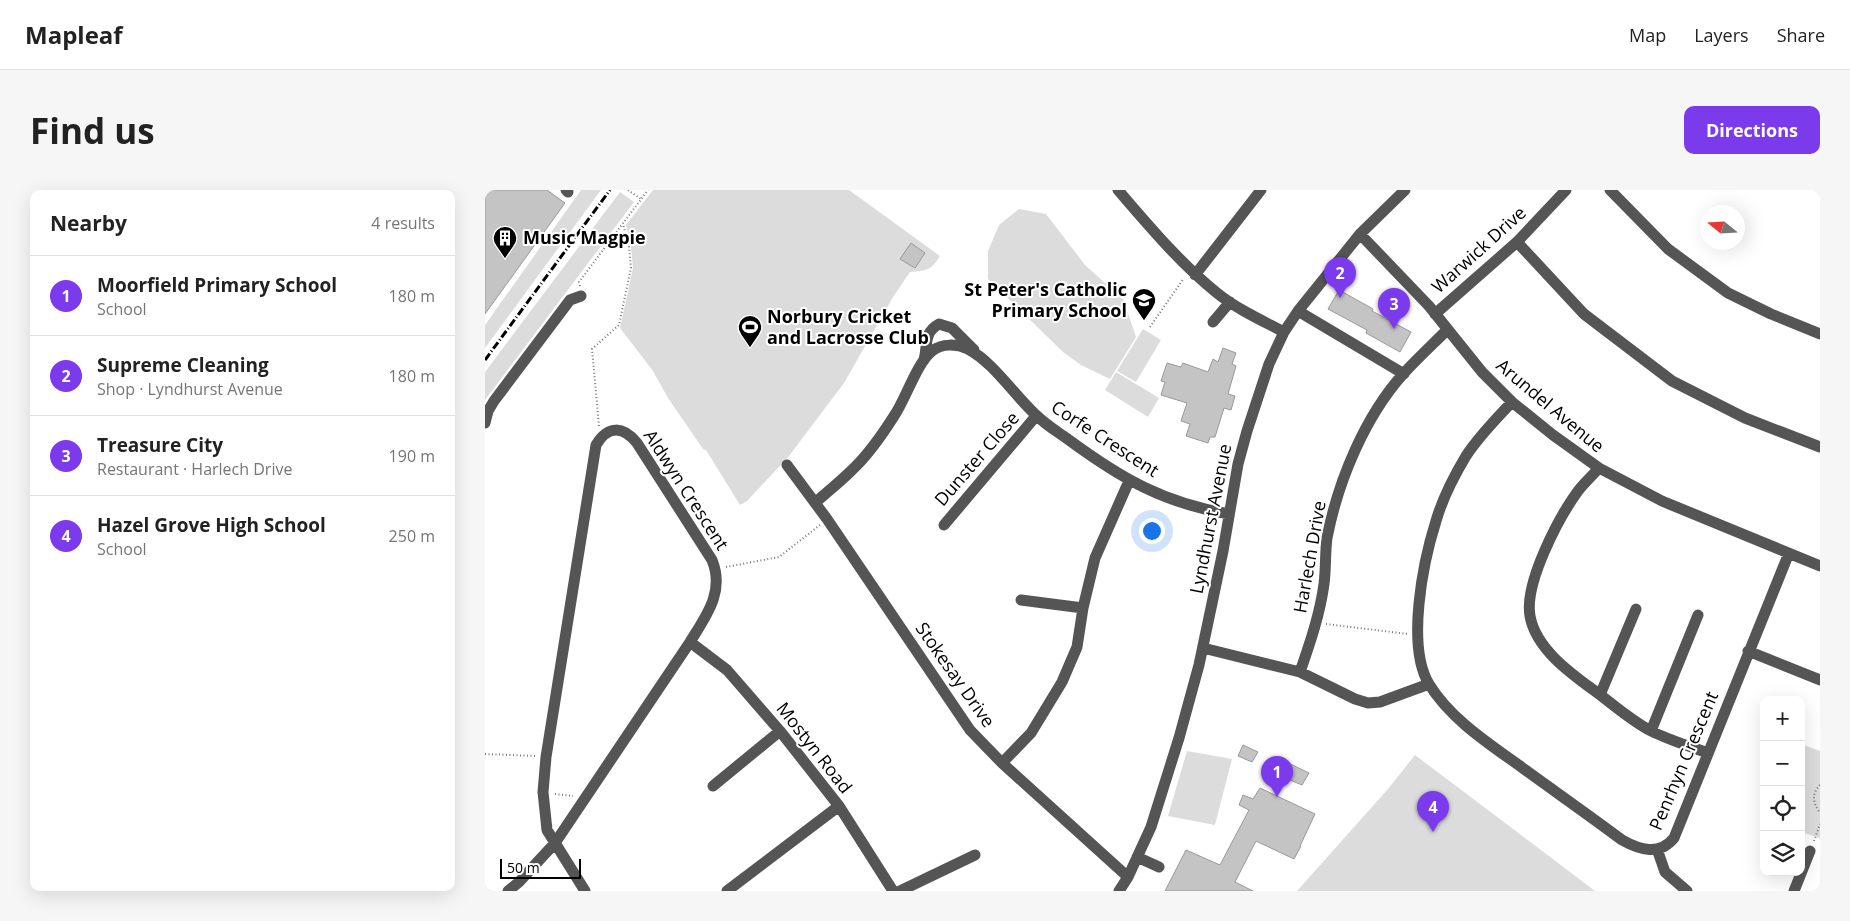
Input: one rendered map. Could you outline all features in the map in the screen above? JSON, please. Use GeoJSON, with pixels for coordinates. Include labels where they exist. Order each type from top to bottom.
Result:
{"type":"FeatureCollection","features":[{"type":"Feature","properties":{"kind":"street"},"geometry":{"type":"LineString","coordinates":[[1118,190],[1193,272],[1230,302],[1284,332]]}},
{"type":"Feature","properties":{"kind":"street"},"geometry":{"type":"LineString","coordinates":[[1193,272],[1261,190]]}},
{"type":"Feature","properties":{"kind":"street","name":"Lyndhurst Avenue"},"geometry":{"type":"LineString","coordinates":[[1119,891],[1128,877],[1151,827],[1179,738],[1203,648],[1238,464],[1269,364],[1284,332],[1298,311],[1360,234],[1405,190]]}},
{"type":"Feature","properties":{"kind":"street","name":"Warwick Drive"},"geometry":{"type":"LineString","coordinates":[[1435,314],[1517,242],[1567,190]]}},
{"type":"Feature","properties":{"kind":"street"},"geometry":{"type":"LineString","coordinates":[[1610,190],[1667,249],[1728,293],[1771,314],[1820,334]]}},
{"type":"Feature","properties":{"kind":"street","name":"Arundel Avenue"},"geometry":{"type":"LineString","coordinates":[[1360,234],[1435,314],[1482,372],[1512,402],[1553,435],[1599,468],[1662,501],[1820,566]]}},
{"type":"Feature","properties":{"kind":"street"},"geometry":{"type":"LineString","coordinates":[[1517,242],[1584,314],[1672,381],[1745,418],[1820,447]]}},
{"type":"Feature","properties":{"kind":"street"},"geometry":{"type":"LineString","coordinates":[[485,423],[488,411],[494,402],[570,300],[581,296]]}},
{"type":"Feature","properties":{"kind":"street"},"geometry":{"type":"LineString","coordinates":[[1213,322],[1230,302]]}},
{"type":"Feature","properties":{"kind":"street"},"geometry":{"type":"LineString","coordinates":[[1298,311],[1403,374]]}},
{"type":"Feature","properties":{"kind":"street","name":"Corfe Crescent"},"geometry":{"type":"LineString","coordinates":[[815,503],[852,470],[895,415],[923,362],[927,350],[927,336],[932,328],[939,324],[952,328],[1037,416],[1087,453],[1129,480],[1182,504],[1229,514]]}},
{"type":"Feature","properties":{"kind":"street","name":"Harlech Drive"},"geometry":{"type":"LineString","coordinates":[[1300,672],[1317,622],[1324,581],[1327,539],[1349,464],[1381,406],[1403,374],[1447,330]]}},
{"type":"Feature","properties":{"kind":"street","name":"Corfe Crescent"},"geometry":{"type":"LineString","coordinates":[[923,362],[941,346],[952,345],[967,349],[982,359]]}},
{"type":"Feature","properties":{"kind":"street"},"geometry":{"type":"LineString","coordinates":[[1203,648],[1300,672],[1355,700],[1368,703],[1380,702],[1429,684],[1421,666],[1417,635],[1417,614],[1429,548],[1439,513],[1465,458],[1482,434],[1512,402]]}},
{"type":"Feature","properties":{"kind":"street","name":"Dunster Close"},"geometry":{"type":"LineString","coordinates":[[944,524],[1037,416]]}},
{"type":"Feature","properties":{"kind":"street","name":"Aldwyn Crescent"},"geometry":{"type":"LineString","coordinates":[[508,891],[519,882],[555,843],[690,642],[715,595],[716,569],[712,560],[630,435],[621,430],[614,430],[607,432],[601,437]]}},
{"type":"Feature","properties":{"kind":"street"},"geometry":{"type":"LineString","coordinates":[[585,891],[547,830],[543,792],[546,756],[596,445],[601,437]]}},
{"type":"Feature","properties":{"kind":"street","name":"Stokesay Drive"},"geometry":{"type":"LineString","coordinates":[[787,465],[827,519],[970,730],[1002,763],[1128,877]]}},
{"type":"Feature","properties":{"kind":"street"},"geometry":{"type":"LineString","coordinates":[[1599,468],[1579,491],[1563,516],[1537,570],[1531,593],[1530,615],[1535,632],[1554,657],[1627,717],[1651,731],[1708,753]]}},
{"type":"Feature","properties":{"kind":"street"},"geometry":{"type":"LineString","coordinates":[[1002,763],[1031,733],[1062,682],[1077,648],[1083,608],[1095,558],[1129,480]]}},
{"type":"Feature","properties":{"kind":"street","name":"Penrhyn Crescent"},"geometry":{"type":"LineString","coordinates":[[1429,684],[1465,724],[1622,840],[1643,849],[1657,849],[1669,844],[1674,838],[1789,553]]}},
{"type":"Feature","properties":{"kind":"street"},"geometry":{"type":"LineString","coordinates":[[1021,600],[1083,608]]}},
{"type":"Feature","properties":{"kind":"street"},"geometry":{"type":"LineString","coordinates":[[1600,695],[1635,609]]}},
{"type":"Feature","properties":{"kind":"street"},"geometry":{"type":"LineString","coordinates":[[1651,731],[1698,615]]}},
{"type":"Feature","properties":{"kind":"street","name":"Mostyn Road"},"geometry":{"type":"LineString","coordinates":[[690,642],[727,670],[781,731],[839,806],[893,891]]}},
{"type":"Feature","properties":{"kind":"street"},"geometry":{"type":"LineString","coordinates":[[1748,651],[1820,680]]}},
{"type":"Feature","properties":{"kind":"street"},"geometry":{"type":"LineString","coordinates":[[713,786],[781,731]]}},
{"type":"Feature","properties":{"kind":"street"},"geometry":{"type":"LineString","coordinates":[[727,891],[839,806]]}},
{"type":"Feature","properties":{"kind":"street"},"geometry":{"type":"LineString","coordinates":[[1657,849],[1665,872],[1687,891]]}},
{"type":"Feature","properties":{"kind":"street"},"geometry":{"type":"LineString","coordinates":[[1794,891],[1810,851]]}},
{"type":"Feature","properties":{"kind":"street"},"geometry":{"type":"LineString","coordinates":[[900,891],[975,855]]}},
{"type":"Feature","properties":{"kind":"street"},"geometry":{"type":"LineString","coordinates":[[1137,857],[1159,867]]}},
{"type":"Feature","properties":{"kind":"path"},"geometry":{"type":"LineString","coordinates":[[628,190],[642,199]]}},
{"type":"Feature","properties":{"kind":"path"},"geometry":{"type":"LineString","coordinates":[[642,199],[640,201],[648,190]]}},
{"type":"Feature","properties":{"kind":"path"},"geometry":{"type":"LineString","coordinates":[[581,296],[579,282],[642,199]]}},
{"type":"Feature","properties":{"kind":"path"},"geometry":{"type":"LineString","coordinates":[[601,437],[592,348],[619,325],[631,268],[629,247],[623,224]]}},
{"type":"Feature","properties":{"kind":"path"},"geometry":{"type":"LineString","coordinates":[[1150,327],[1193,272]]}},
{"type":"Feature","properties":{"kind":"path"},"geometry":{"type":"LineString","coordinates":[[716,569],[779,557],[827,519]]}},
{"type":"Feature","properties":{"kind":"path"},"geometry":{"type":"LineString","coordinates":[[1317,622],[1417,635]]}},
{"type":"Feature","properties":{"kind":"path"},"geometry":{"type":"LineString","coordinates":[[485,754],[546,756]]}},
{"type":"Feature","properties":{"kind":"path"},"geometry":{"type":"LineString","coordinates":[[1820,785],[1814,794],[1814,804],[1820,813]]}},
{"type":"Feature","properties":{"kind":"path"},"geometry":{"type":"LineString","coordinates":[[543,792],[585,798]]}},
{"type":"Feature","properties":{"kind":"path"},"geometry":{"type":"LineString","coordinates":[[1810,851],[1820,824]]}},
{"type":"Feature","properties":{"kind":"shaded area"},"geometry":{"type":"Polygon","coordinates":[[[581,190],[601,190],[485,348],[485,325],[581,190]]]}},
{"type":"Feature","properties":{"kind":"shaded area","name":"Norbury Cricket and Lacrosse Club"},"geometry":{"type":"Polygon","coordinates":[[[653,190],[849,190],[940,256],[930,268],[910,272],[893,297],[844,383],[789,456],[747,501],[740,505],[706,450],[703,449],[668,398],[653,371],[620,328],[633,268],[626,225],[653,190]]]}},
{"type":"Feature","properties":{"kind":"shaded area"},"geometry":{"type":"Polygon","coordinates":[[[620,192],[634,202],[485,400],[485,372],[620,192]]]}},
{"type":"Feature","properties":{"kind":"shaded area"},"geometry":{"type":"Polygon","coordinates":[[[1019,209],[1046,214],[1085,265],[1123,299],[1136,337],[1110,379],[1081,365],[1063,352],[988,279],[988,251],[999,225],[1019,209]]]}},
{"type":"Feature","properties":{"kind":"shaded area"},"geometry":{"type":"Polygon","coordinates":[[[1143,329],[1161,340],[1136,382],[1117,371],[1143,329]]]}},
{"type":"Feature","properties":{"kind":"shaded area"},"geometry":{"type":"Polygon","coordinates":[[[1116,372],[1159,398],[1148,417],[1105,390],[1116,372]]]}},
{"type":"Feature","properties":{"kind":"shaded area"},"geometry":{"type":"Polygon","coordinates":[[[1805,745],[1820,751],[1820,838],[1805,833],[1805,745]]]}},
{"type":"Feature","properties":{"kind":"shaded area"},"geometry":{"type":"Polygon","coordinates":[[[1187,751],[1232,759],[1215,825],[1168,816],[1187,751]]]}},
{"type":"Feature","properties":{"kind":"shaded area"},"geometry":{"type":"Polygon","coordinates":[[[1415,755],[1595,891],[1297,891],[1388,789],[1415,755]]]}},
{"type":"Feature","properties":{"kind":"building","name":"Music Magpie"},"geometry":{"type":"Polygon","coordinates":[[[485,190],[547,190],[565,203],[485,314],[485,190]]]}},
{"type":"Feature","properties":{"kind":"building"},"geometry":{"type":"Polygon","coordinates":[[[911,243],[925,253],[915,268],[900,259],[911,243]]]}},
{"type":"Feature","properties":{"kind":"building"},"geometry":{"type":"Polygon","coordinates":[[[1339,290],[1373,309],[1372,311],[1411,332],[1400,352],[1366,333],[1367,330],[1328,309],[1339,290]]]}},
{"type":"Feature","properties":{"kind":"building"},"geometry":{"type":"Polygon","coordinates":[[[1223,348],[1236,353],[1232,364],[1236,366],[1228,394],[1235,396],[1231,410],[1224,408],[1215,437],[1210,437],[1208,443],[1186,436],[1190,424],[1181,421],[1187,403],[1161,395],[1165,382],[1161,381],[1167,363],[1181,367],[1183,363],[1208,372],[1213,359],[1218,362],[1223,348]]]}},
{"type":"Feature","properties":{"kind":"building"},"geometry":{"type":"Polygon","coordinates":[[[1243,745],[1258,752],[1252,762],[1238,756],[1243,745]]]}},
{"type":"Feature","properties":{"kind":"building"},"geometry":{"type":"Polygon","coordinates":[[[1284,761],[1309,773],[1302,785],[1278,775],[1284,761]]]}},
{"type":"Feature","properties":{"kind":"building"},"geometry":{"type":"Polygon","coordinates":[[[1260,788],[1315,814],[1294,859],[1256,841],[1235,882],[1253,891],[1165,891],[1186,850],[1220,865],[1249,810],[1239,805],[1243,795],[1253,799],[1260,788]]]}},
{"type":"Feature","properties":{"kind":"railway"},"geometry":{"type":"LineString","coordinates":[[485,360],[610,190]]}},
{"type":"Feature","properties":{"kind":"place","name":"Music Magpie"},"geometry":{"type":"Point","coordinates":[505,259]}},
{"type":"Feature","properties":{"kind":"place","name":"Supreme Cleaning"},"geometry":{"type":"Point","coordinates":[1340,298]}},
{"type":"Feature","properties":{"kind":"place","name":"St Peter's Catholic Primary School"},"geometry":{"type":"Point","coordinates":[1144,321]}},
{"type":"Feature","properties":{"kind":"place","name":"Treasure City"},"geometry":{"type":"Point","coordinates":[1394,329]}},
{"type":"Feature","properties":{"kind":"place","name":"Norbury Cricket and Lacrosse Club"},"geometry":{"type":"Point","coordinates":[750,348]}},
{"type":"Feature","properties":{"kind":"place","name":"Moorfield Primary School"},"geometry":{"type":"Point","coordinates":[1277,797]}},
{"type":"Feature","properties":{"kind":"place","name":"Hazel Grove High School"},"geometry":{"type":"Point","coordinates":[1433,832]}}]}
